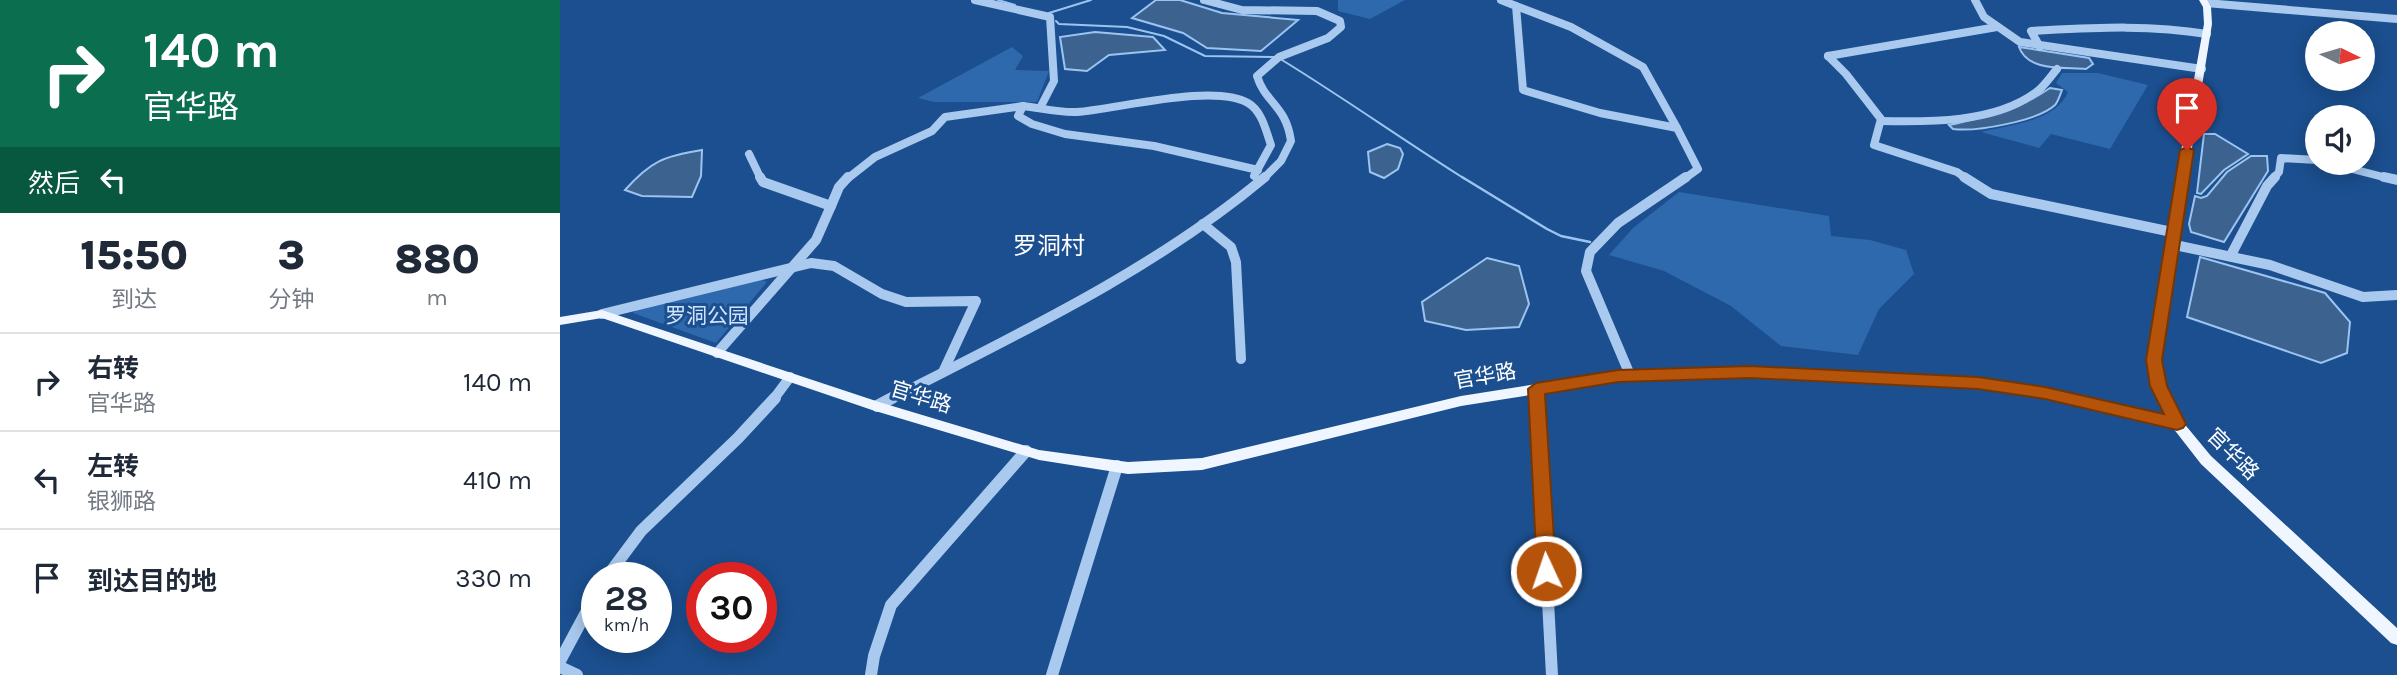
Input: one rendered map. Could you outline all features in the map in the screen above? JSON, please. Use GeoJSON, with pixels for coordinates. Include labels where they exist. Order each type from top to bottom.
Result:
{"type":"FeatureCollection","features":[{"type":"Feature","properties":{"kind":"main road"},"geometry":{"type":"LineString","coordinates":[[2177,424],[2158,386],[2154,360],[2171,238],[2207,34],[2205,3]]}},
{"type":"Feature","properties":{"kind":"main road","name":"官华路"},"geometry":{"type":"LineString","coordinates":[[560,321],[602,314],[877,406],[1026,451],[1117,466],[1202,464],[1461,401],[1630,375],[1750,372],[1978,383],[2045,393],[2177,424],[2206,460],[2397,638]]}},
{"type":"Feature","properties":{"kind":"street"},"geometry":{"type":"LineString","coordinates":[[975,0],[1050,17],[1054,81],[1040,108]]}},
{"type":"Feature","properties":{"kind":"street"},"geometry":{"type":"LineString","coordinates":[[877,406],[1125,276],[1203,224],[1265,178],[1291,143],[1286,115],[1258,84],[1257,76],[1278,58],[1328,38],[1341,27],[1340,21],[1333,16],[1304,10],[1239,10],[1204,0]]}},
{"type":"Feature","properties":{"kind":"street"},"geometry":{"type":"LineString","coordinates":[[1501,0],[1571,27],[1643,67],[1698,169],[1618,223],[1590,252],[1586,271],[1630,375]]}},
{"type":"Feature","properties":{"kind":"street"},"geometry":{"type":"LineString","coordinates":[[1975,0],[1984,17],[2020,42],[2202,69]]}},
{"type":"Feature","properties":{"kind":"street"},"geometry":{"type":"LineString","coordinates":[[2205,3],[2397,21]]}},
{"type":"Feature","properties":{"kind":"street"},"geometry":{"type":"LineString","coordinates":[[1516,6],[1523,90],[1600,113],[1677,128]]}},
{"type":"Feature","properties":{"kind":"street"},"geometry":{"type":"LineString","coordinates":[[2040,47],[2031,31],[2121,26],[2164,27],[2207,34]]}},
{"type":"Feature","properties":{"kind":"street"},"geometry":{"type":"LineString","coordinates":[[1881,121],[1846,74],[1828,56],[1997,27]]}},
{"type":"Feature","properties":{"kind":"street"},"geometry":{"type":"LineString","coordinates":[[1881,121],[1915,122],[1963,117],[2017,104],[2035,94],[2057,69]]}},
{"type":"Feature","properties":{"kind":"street"},"geometry":{"type":"LineString","coordinates":[[718,353],[816,240],[839,187],[851,174],[875,157],[932,131],[945,117],[1023,106],[1075,112],[1132,102],[1220,97],[1246,102],[1259,114],[1271,145],[1243,194]]}},
{"type":"Feature","properties":{"kind":"street"},"geometry":{"type":"LineString","coordinates":[[1023,106],[1018,116],[1028,123],[1055,132],[1155,146],[1258,170]]}},
{"type":"Feature","properties":{"kind":"street"},"geometry":{"type":"LineString","coordinates":[[1881,121],[1874,145],[1957,172],[1991,194],[2270,265],[2363,297],[2397,295]]}},
{"type":"Feature","properties":{"kind":"street"},"geometry":{"type":"LineString","coordinates":[[749,154],[763,181],[831,206]]}},
{"type":"Feature","properties":{"kind":"street"},"geometry":{"type":"LineString","coordinates":[[2231,255],[2267,186],[2278,172],[2281,158],[2305,159]]}},
{"type":"Feature","properties":{"kind":"street"},"geometry":{"type":"LineString","coordinates":[[2375,174],[2397,180]]}},
{"type":"Feature","properties":{"kind":"street"},"geometry":{"type":"LineString","coordinates":[[1203,224],[1231,247],[1236,262],[1241,359]]}},
{"type":"Feature","properties":{"kind":"street"},"geometry":{"type":"LineString","coordinates":[[602,314],[811,263],[834,266],[882,294],[906,302],[976,301],[943,372]]}},
{"type":"Feature","properties":{"kind":"street"},"geometry":{"type":"LineString","coordinates":[[618,562],[642,530],[758,419],[790,377]]}},
{"type":"Feature","properties":{"kind":"street"},"geometry":{"type":"LineString","coordinates":[[1536,389],[1552,675]]}},
{"type":"Feature","properties":{"kind":"street"},"geometry":{"type":"LineString","coordinates":[[871,675],[874,656],[891,605],[1026,451]]}},
{"type":"Feature","properties":{"kind":"street"},"geometry":{"type":"LineString","coordinates":[[1052,675],[1117,466]]}},
{"type":"Feature","properties":{"kind":"street"},"geometry":{"type":"LineString","coordinates":[[560,661],[581,622]]}},
{"type":"Feature","properties":{"kind":"street"},"geometry":{"type":"LineString","coordinates":[[560,667],[577,675]]}},
{"type":"Feature","properties":{"kind":"green space"},"geometry":{"type":"Polygon","coordinates":[[[1338,0],[1405,0],[1370,19],[1338,11],[1338,0]]]}},
{"type":"Feature","properties":{"kind":"green space"},"geometry":{"type":"Polygon","coordinates":[[[1012,47],[1023,56],[1015,70],[1049,71],[1037,102],[934,102],[918,98],[1012,47]]]}},
{"type":"Feature","properties":{"kind":"green space"},"geometry":{"type":"Polygon","coordinates":[[[2062,73],[2098,73],[2148,85],[2110,149],[2051,134],[2039,148],[1981,132],[2030,121],[2053,110],[2068,92],[2056,83],[2062,73]]]}},
{"type":"Feature","properties":{"kind":"green space"},"geometry":{"type":"Polygon","coordinates":[[[1679,192],[1829,216],[1831,236],[1870,240],[1906,250],[1914,274],[1879,309],[1858,355],[1781,346],[1731,306],[1664,271],[1609,255],[1633,228],[1679,192]]]}},
{"type":"Feature","properties":{"kind":"green space","name":"罗洞公园"},"geometry":{"type":"Polygon","coordinates":[[[760,279],[767,282],[716,343],[633,313],[637,309],[760,279]]]}},
{"type":"Feature","properties":{"kind":"shaded area"},"geometry":{"type":"Polygon","coordinates":[[[1156,0],[1180,0],[1222,13],[1298,20],[1261,51],[1207,48],[1183,33],[1132,18],[1156,0]]]}},
{"type":"Feature","properties":{"kind":"shaded area"},"geometry":{"type":"Polygon","coordinates":[[[1095,32],[1153,37],[1165,50],[1109,55],[1087,71],[1065,69],[1060,37],[1095,32]]]}},
{"type":"Feature","properties":{"kind":"shaded area"},"geometry":{"type":"Polygon","coordinates":[[[2019,47],[2089,58],[2093,64],[2086,69],[2048,67],[2030,61],[2019,47]]]}},
{"type":"Feature","properties":{"kind":"shaded area"},"geometry":{"type":"Polygon","coordinates":[[[2050,88],[2062,90],[2057,102],[2047,111],[2035,116],[1976,129],[1953,129],[1949,125],[2014,107],[2050,88]]]}},
{"type":"Feature","properties":{"kind":"shaded area"},"geometry":{"type":"Polygon","coordinates":[[[2204,134],[2215,134],[2248,154],[2224,170],[2201,194],[2197,193],[2204,134]]]}},
{"type":"Feature","properties":{"kind":"shaded area"},"geometry":{"type":"Polygon","coordinates":[[[1387,144],[1400,148],[1403,154],[1398,169],[1384,178],[1370,172],[1368,152],[1387,144]]]}},
{"type":"Feature","properties":{"kind":"shaded area"},"geometry":{"type":"Polygon","coordinates":[[[702,150],[701,176],[692,197],[642,196],[625,190],[659,161],[702,150]]]}},
{"type":"Feature","properties":{"kind":"shaded area"},"geometry":{"type":"Polygon","coordinates":[[[2251,156],[2267,156],[2268,171],[2224,242],[2191,232],[2189,224],[2195,196],[2207,196],[2227,172],[2251,156]]]}},
{"type":"Feature","properties":{"kind":"shaded area"},"geometry":{"type":"Polygon","coordinates":[[[2200,257],[2325,293],[2350,322],[2347,353],[2321,363],[2187,317],[2200,257]]]}},
{"type":"Feature","properties":{"kind":"shaded area"},"geometry":{"type":"Polygon","coordinates":[[[1487,258],[1519,266],[1529,304],[1519,327],[1466,330],[1425,321],[1422,302],[1487,258]]]}},
{"type":"Feature","properties":{"kind":"waterway"},"geometry":{"type":"LineString","coordinates":[[998,0],[1015,5]]}},
{"type":"Feature","properties":{"kind":"waterway"},"geometry":{"type":"LineString","coordinates":[[1049,13],[1091,0]]}},
{"type":"Feature","properties":{"kind":"waterway"},"geometry":{"type":"LineString","coordinates":[[1056,21],[1059,24],[1127,27],[1164,36],[1205,56],[1276,57]]}},
{"type":"Feature","properties":{"kind":"waterway"},"geometry":{"type":"LineString","coordinates":[[1282,60],[1465,179]]}},
{"type":"Feature","properties":{"kind":"waterway"},"geometry":{"type":"LineString","coordinates":[[1462,177],[1547,229],[1561,236],[1590,242]]}},
{"type":"Feature","properties":{"kind":"district","name":"罗洞村"},"geometry":{"type":"Point","coordinates":[1049,246]}},
{"type":"Feature","properties":{"kind":"route"},"geometry":{"type":"LineString","coordinates":[[1546,571],[1536,389],[1618,376],[1750,372],[1978,383],[2045,393],[2177,424],[2158,386],[2154,360],[2187,150]]}}]}
